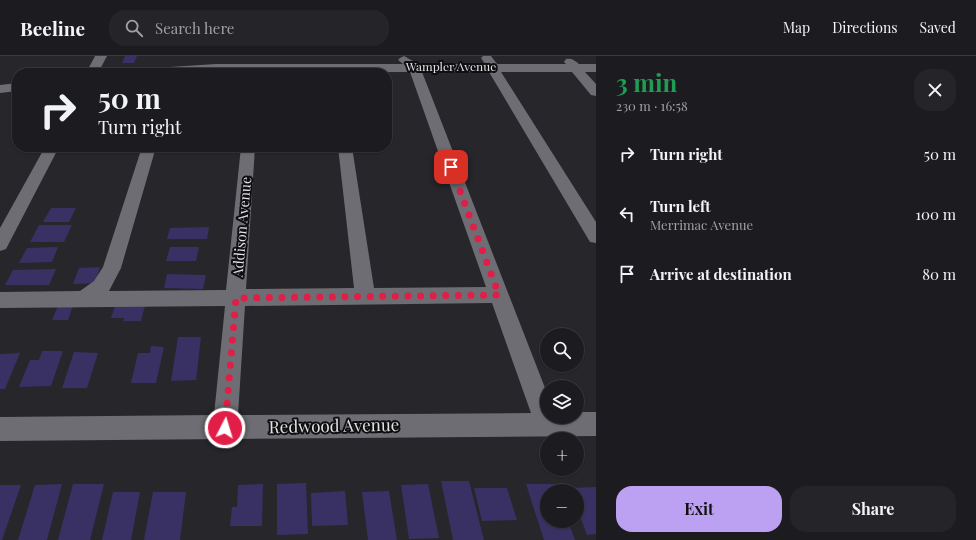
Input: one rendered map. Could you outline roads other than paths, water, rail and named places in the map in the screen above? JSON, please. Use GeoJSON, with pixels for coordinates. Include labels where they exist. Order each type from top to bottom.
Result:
{"type":"FeatureCollection","features":[{"type":"Feature","properties":{"kind":"street"},"geometry":{"type":"LineString","coordinates":[[95,68],[101,56]]}},
{"type":"Feature","properties":{"kind":"street"},"geometry":{"type":"LineString","coordinates":[[566,56],[596,92]]}},
{"type":"Feature","properties":{"kind":"street"},"geometry":{"type":"LineString","coordinates":[[411,60],[540,405]]}},
{"type":"Feature","properties":{"kind":"street","name":"Wampler Avenue"},"geometry":{"type":"LineString","coordinates":[[350,68],[411,60],[490,62],[596,68]]}},
{"type":"Feature","properties":{"kind":"street"},"geometry":{"type":"LineString","coordinates":[[490,62],[596,237]]}},
{"type":"Feature","properties":{"kind":"street"},"geometry":{"type":"LineString","coordinates":[[0,89],[12,88]]}},
{"type":"Feature","properties":{"kind":"street"},"geometry":{"type":"LineString","coordinates":[[0,244],[49,152]]}},
{"type":"Feature","properties":{"kind":"street"},"geometry":{"type":"LineString","coordinates":[[83,300],[101,286],[112,268],[147,152]]}},
{"type":"Feature","properties":{"kind":"street","name":"Addison Avenue"},"geometry":{"type":"LineString","coordinates":[[225,428],[248,152]]}},
{"type":"Feature","properties":{"kind":"street"},"geometry":{"type":"LineString","coordinates":[[346,152],[365,296]]}},
{"type":"Feature","properties":{"kind":"street"},"geometry":{"type":"LineString","coordinates":[[0,300],[499,295]]}},
{"type":"Feature","properties":{"kind":"street","name":"Redwood Avenue"},"geometry":{"type":"LineString","coordinates":[[0,429],[547,424]]}},
{"type":"Feature","properties":{"kind":"street","name":"Redwood Avenue"},"geometry":{"type":"LineString","coordinates":[[584,424],[596,424]]}}]}
